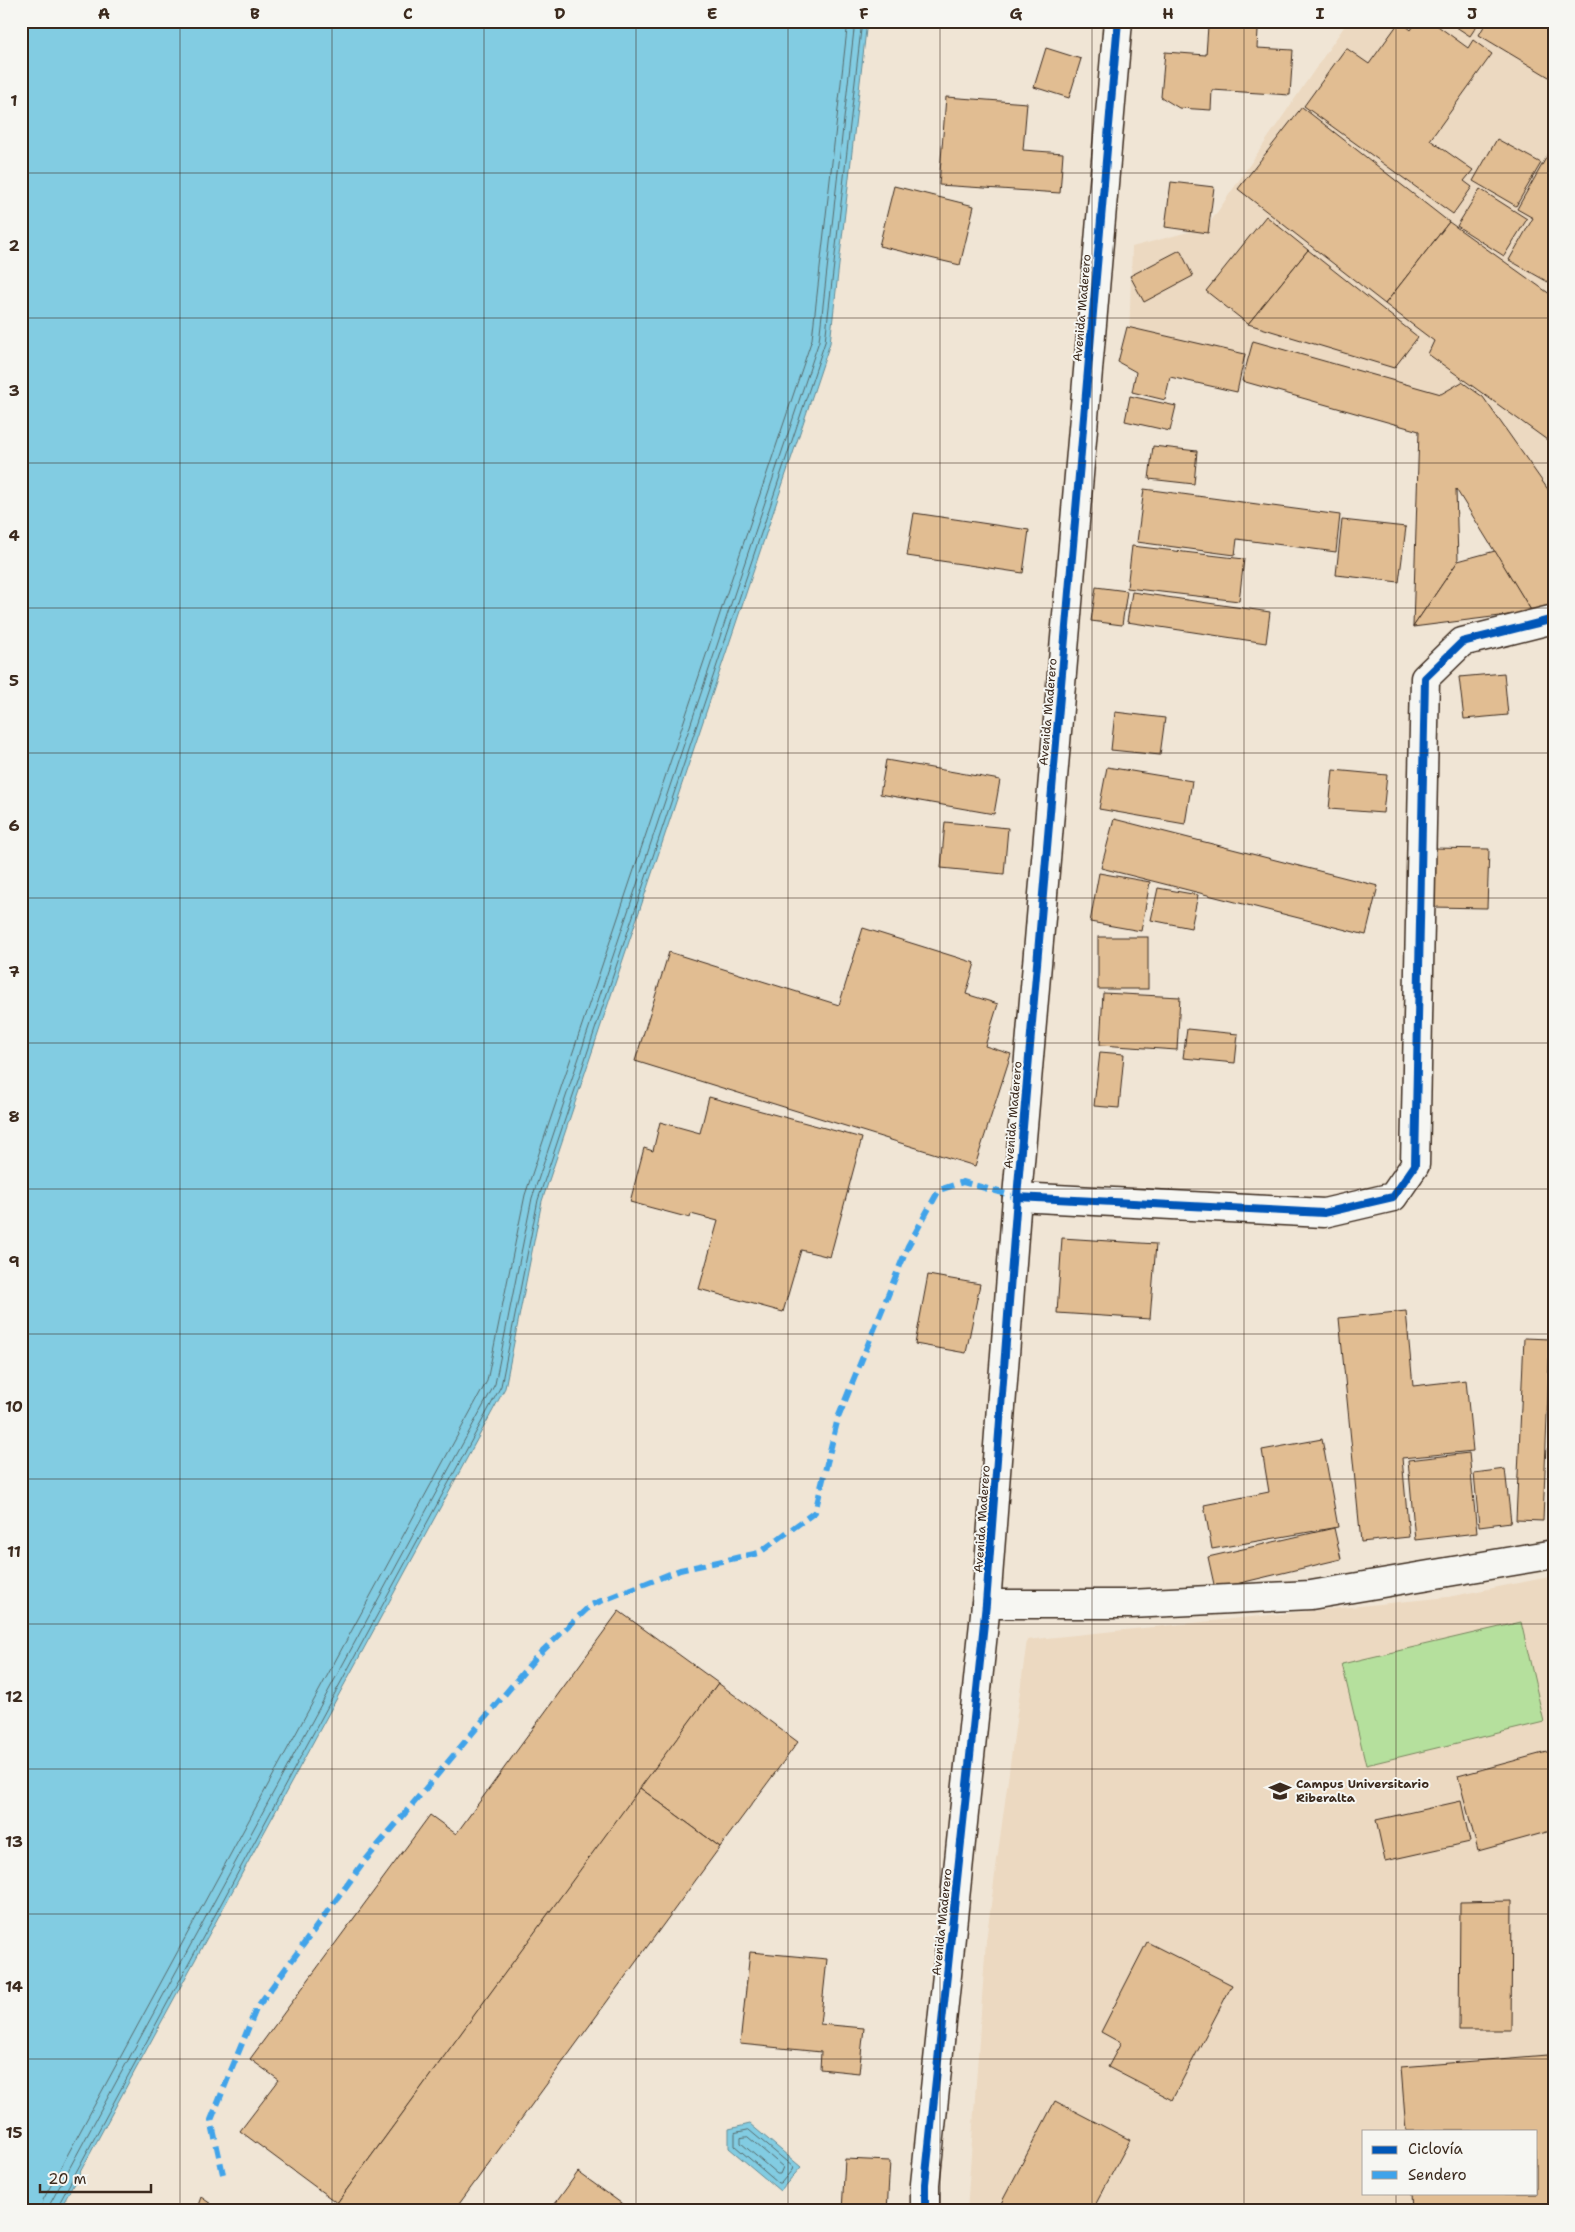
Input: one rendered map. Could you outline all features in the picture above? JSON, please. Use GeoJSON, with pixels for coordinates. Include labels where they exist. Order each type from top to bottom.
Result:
{"type":"FeatureCollection","features":[{"type":"Feature","properties":{"kind":"street","name":"Avenida Maderero"},"geometry":{"type":"LineString","coordinates":[[925,2211],[926,2184],[986,1604],[1017,1197],[1118,21]]}},
{"type":"Feature","properties":{"kind":"street"},"geometry":{"type":"LineString","coordinates":[[1017,1197],[1324,1213],[1393,1197],[1415,1165],[1425,678],[1462,642],[1554,619]]}},
{"type":"Feature","properties":{"kind":"street"},"geometry":{"type":"LineString","coordinates":[[986,1604],[1130,1604],[1311,1595],[1554,1554]]}},
{"type":"Feature","properties":{"kind":"shaded area"},"geometry":{"type":"Polygon","coordinates":[[[1348,21],[1554,21],[1554,584],[1412,395],[1129,340],[1132,247],[1207,227],[1348,21]]]}},
{"type":"Feature","properties":{"kind":"shaded area","name":"Campus Universitario Riberalta"},"geometry":{"type":"Polygon","coordinates":[[[1554,1576],[1554,2211],[967,2211],[986,1941],[1027,1640],[1448,1597],[1554,1576]]]}},
{"type":"Feature","properties":{"kind":"green space"},"geometry":{"type":"Polygon","coordinates":[[[1521,1622],[1544,1722],[1366,1765],[1342,1664],[1521,1622]]]}},
{"type":"Feature","properties":{"kind":"water"},"geometry":{"type":"Polygon","coordinates":[[[21,21],[867,21],[830,343],[542,1201],[505,1388],[59,2211],[21,2211],[21,21]]]}},
{"type":"Feature","properties":{"kind":"water"},"geometry":{"type":"Polygon","coordinates":[[[750,2124],[801,2167],[780,2191],[729,2148],[729,2129],[750,2124]]]}},
{"type":"Feature","properties":{"kind":"building"},"geometry":{"type":"Polygon","coordinates":[[[1400,21],[1411,30],[1417,21],[1431,21],[1468,48],[1473,40],[1492,54],[1430,140],[1473,170],[1464,181],[1472,187],[1453,214],[1304,106],[1346,48],[1369,64],[1400,21]]]}},
{"type":"Feature","properties":{"kind":"building"},"geometry":{"type":"Polygon","coordinates":[[[1447,21],[1480,21],[1470,36],[1447,21]]]}},
{"type":"Feature","properties":{"kind":"building"},"geometry":{"type":"Polygon","coordinates":[[[1487,21],[1554,21],[1554,80],[1479,35],[1487,21]]]}},
{"type":"Feature","properties":{"kind":"building"},"geometry":{"type":"Polygon","coordinates":[[[1208,26],[1258,30],[1257,48],[1293,50],[1290,95],[1212,90],[1211,110],[1179,108],[1161,97],[1165,52],[1206,55],[1208,26]]]}},
{"type":"Feature","properties":{"kind":"building"},"geometry":{"type":"Polygon","coordinates":[[[1046,48],[1081,59],[1069,98],[1034,87],[1046,48]]]}},
{"type":"Feature","properties":{"kind":"building"},"geometry":{"type":"Polygon","coordinates":[[[946,97],[1027,103],[1023,150],[1063,153],[1060,193],[939,185],[946,97]]]}},
{"type":"Feature","properties":{"kind":"building"},"geometry":{"type":"Polygon","coordinates":[[[1302,107],[1449,222],[1385,304],[1238,189],[1302,107]]]}},
{"type":"Feature","properties":{"kind":"building"},"geometry":{"type":"Polygon","coordinates":[[[1497,139],[1541,163],[1516,206],[1473,181],[1497,139]]]}},
{"type":"Feature","properties":{"kind":"building"},"geometry":{"type":"Polygon","coordinates":[[[1554,144],[1554,272],[1548,282],[1509,260],[1533,218],[1517,209],[1554,144]]]}},
{"type":"Feature","properties":{"kind":"building"},"geometry":{"type":"Polygon","coordinates":[[[1171,182],[1214,187],[1208,233],[1165,227],[1171,182]]]}},
{"type":"Feature","properties":{"kind":"building"},"geometry":{"type":"Polygon","coordinates":[[[894,186],[974,206],[960,265],[879,246],[894,186]]]}},
{"type":"Feature","properties":{"kind":"building"},"geometry":{"type":"Polygon","coordinates":[[[1480,189],[1527,219],[1504,256],[1457,226],[1480,189]]]}},
{"type":"Feature","properties":{"kind":"building"},"geometry":{"type":"Polygon","coordinates":[[[1266,216],[1308,250],[1248,324],[1206,291],[1266,216]]]}},
{"type":"Feature","properties":{"kind":"building"},"geometry":{"type":"Polygon","coordinates":[[[1449,222],[1554,297],[1554,445],[1428,354],[1434,341],[1385,304],[1449,222]]]}},
{"type":"Feature","properties":{"kind":"building"},"geometry":{"type":"Polygon","coordinates":[[[1180,250],[1193,276],[1144,302],[1130,276],[1180,250]]]}},
{"type":"Feature","properties":{"kind":"building"},"geometry":{"type":"Polygon","coordinates":[[[1308,250],[1418,337],[1394,368],[1248,324],[1308,250]]]}},
{"type":"Feature","properties":{"kind":"building"},"geometry":{"type":"Polygon","coordinates":[[[1127,327],[1245,354],[1237,392],[1170,377],[1165,400],[1132,392],[1136,372],[1118,362],[1127,327]]]}},
{"type":"Feature","properties":{"kind":"building"},"geometry":{"type":"Polygon","coordinates":[[[1253,341],[1441,394],[1462,382],[1483,397],[1554,498],[1554,606],[1532,612],[1456,489],[1458,561],[1413,627],[1419,431],[1242,381],[1253,341]]]}},
{"type":"Feature","properties":{"kind":"building"},"geometry":{"type":"Polygon","coordinates":[[[1130,396],[1176,406],[1170,431],[1125,421],[1130,396]]]}},
{"type":"Feature","properties":{"kind":"building"},"geometry":{"type":"Polygon","coordinates":[[[1153,446],[1197,451],[1194,484],[1149,479],[1153,446]]]}},
{"type":"Feature","properties":{"kind":"building"},"geometry":{"type":"Polygon","coordinates":[[[1554,485],[1554,498],[1548,489],[1554,485]]]}},
{"type":"Feature","properties":{"kind":"building"},"geometry":{"type":"Polygon","coordinates":[[[1144,489],[1340,515],[1336,552],[1237,539],[1235,555],[1137,542],[1144,489]]]}},
{"type":"Feature","properties":{"kind":"building"},"geometry":{"type":"Polygon","coordinates":[[[914,513],[1029,530],[1023,573],[907,556],[914,513]]]}},
{"type":"Feature","properties":{"kind":"building"},"geometry":{"type":"Polygon","coordinates":[[[1342,520],[1406,527],[1399,582],[1336,575],[1342,520]]]}},
{"type":"Feature","properties":{"kind":"building"},"geometry":{"type":"Polygon","coordinates":[[[1132,546],[1244,559],[1239,601],[1127,588],[1132,546]]]}},
{"type":"Feature","properties":{"kind":"building"},"geometry":{"type":"Polygon","coordinates":[[[1495,551],[1532,612],[1413,627],[1458,561],[1495,551]]]}},
{"type":"Feature","properties":{"kind":"building"},"geometry":{"type":"Polygon","coordinates":[[[1096,587],[1127,591],[1122,625],[1091,621],[1096,587]]]}},
{"type":"Feature","properties":{"kind":"building"},"geometry":{"type":"Polygon","coordinates":[[[1132,592],[1270,612],[1266,643],[1127,622],[1132,592]]]}},
{"type":"Feature","properties":{"kind":"building"},"geometry":{"type":"Polygon","coordinates":[[[1504,673],[1508,715],[1464,719],[1459,677],[1504,673]]]}},
{"type":"Feature","properties":{"kind":"building"},"geometry":{"type":"Polygon","coordinates":[[[1115,712],[1165,718],[1160,755],[1111,750],[1115,712]]]}},
{"type":"Feature","properties":{"kind":"building"},"geometry":{"type":"Polygon","coordinates":[[[886,760],[1000,780],[994,814],[880,794],[886,760]]]}},
{"type":"Feature","properties":{"kind":"building"},"geometry":{"type":"Polygon","coordinates":[[[1107,767],[1192,781],[1185,824],[1099,809],[1107,767]]]}},
{"type":"Feature","properties":{"kind":"building"},"geometry":{"type":"Polygon","coordinates":[[[1333,770],[1387,775],[1383,813],[1329,809],[1333,770]]]}},
{"type":"Feature","properties":{"kind":"building"},"geometry":{"type":"Polygon","coordinates":[[[1114,819],[1378,886],[1366,935],[1101,868],[1114,819]]]}},
{"type":"Feature","properties":{"kind":"building"},"geometry":{"type":"Polygon","coordinates":[[[945,822],[1008,828],[1004,874],[941,868],[945,822]]]}},
{"type":"Feature","properties":{"kind":"building"},"geometry":{"type":"Polygon","coordinates":[[[1433,848],[1489,849],[1487,908],[1432,907],[1433,848]]]}},
{"type":"Feature","properties":{"kind":"building"},"geometry":{"type":"Polygon","coordinates":[[[1099,873],[1150,882],[1141,931],[1090,922],[1099,873]]]}},
{"type":"Feature","properties":{"kind":"building"},"geometry":{"type":"Polygon","coordinates":[[[1158,888],[1198,895],[1191,928],[1151,920],[1158,888]]]}},
{"type":"Feature","properties":{"kind":"building"},"geometry":{"type":"Polygon","coordinates":[[[863,928],[975,963],[966,994],[998,1004],[985,1046],[1011,1054],[975,1166],[635,1061],[669,952],[839,1005],[863,928]]]}},
{"type":"Feature","properties":{"kind":"building"},"geometry":{"type":"Polygon","coordinates":[[[1098,937],[1148,937],[1148,989],[1098,989],[1098,937]]]}},
{"type":"Feature","properties":{"kind":"building"},"geometry":{"type":"Polygon","coordinates":[[[1103,993],[1180,997],[1177,1050],[1100,1045],[1103,993]]]}},
{"type":"Feature","properties":{"kind":"building"},"geometry":{"type":"Polygon","coordinates":[[[1187,1029],[1238,1034],[1235,1063],[1183,1058],[1187,1029]]]}},
{"type":"Feature","properties":{"kind":"building"},"geometry":{"type":"Polygon","coordinates":[[[1100,1052],[1124,1054],[1119,1108],[1094,1106],[1100,1052]]]}},
{"type":"Feature","properties":{"kind":"building"},"geometry":{"type":"Polygon","coordinates":[[[709,1097],[862,1138],[830,1257],[801,1250],[783,1312],[699,1289],[718,1221],[691,1214],[690,1218],[630,1202],[644,1148],[653,1151],[660,1122],[700,1133],[709,1097]]]}},
{"type":"Feature","properties":{"kind":"building"},"geometry":{"type":"Polygon","coordinates":[[[1062,1238],[1156,1244],[1150,1319],[1057,1313],[1062,1238]]]}},
{"type":"Feature","properties":{"kind":"building"},"geometry":{"type":"Polygon","coordinates":[[[928,1275],[980,1284],[966,1353],[915,1344],[928,1275]]]}},
{"type":"Feature","properties":{"kind":"building"},"geometry":{"type":"Polygon","coordinates":[[[1406,1311],[1413,1386],[1466,1380],[1473,1451],[1402,1458],[1409,1537],[1361,1542],[1339,1318],[1406,1311]]]}},
{"type":"Feature","properties":{"kind":"building"},"geometry":{"type":"Polygon","coordinates":[[[1524,1338],[1550,1339],[1543,1521],[1516,1520],[1524,1338]]]}},
{"type":"Feature","properties":{"kind":"building"},"geometry":{"type":"Polygon","coordinates":[[[1322,1439],[1338,1527],[1212,1549],[1204,1505],[1269,1492],[1262,1450],[1322,1439]]]}},
{"type":"Feature","properties":{"kind":"building"},"geometry":{"type":"Polygon","coordinates":[[[1469,1453],[1477,1533],[1415,1540],[1408,1460],[1469,1453]]]}},
{"type":"Feature","properties":{"kind":"building"},"geometry":{"type":"Polygon","coordinates":[[[1505,1469],[1511,1522],[1479,1526],[1474,1473],[1505,1469]]]}},
{"type":"Feature","properties":{"kind":"building"},"geometry":{"type":"Polygon","coordinates":[[[1334,1528],[1341,1559],[1215,1589],[1208,1557],[1334,1528]]]}},
{"type":"Feature","properties":{"kind":"building"},"geometry":{"type":"Polygon","coordinates":[[[619,1611],[718,1683],[337,2203],[240,2131],[279,2080],[250,2059],[430,1815],[456,1834],[619,1611]]]}},
{"type":"Feature","properties":{"kind":"building"},"geometry":{"type":"Polygon","coordinates":[[[718,1683],[798,1742],[720,1847],[640,1788],[718,1683]]]}},
{"type":"Feature","properties":{"kind":"building"},"geometry":{"type":"Polygon","coordinates":[[[1554,1750],[1554,1830],[1478,1851],[1458,1776],[1554,1750]]]}},
{"type":"Feature","properties":{"kind":"building"},"geometry":{"type":"Polygon","coordinates":[[[640,1788],[720,1847],[454,2211],[348,2211],[337,2203],[640,1788]]]}},
{"type":"Feature","properties":{"kind":"building"},"geometry":{"type":"Polygon","coordinates":[[[1461,1801],[1470,1842],[1385,1861],[1376,1820],[1461,1801]]]}},
{"type":"Feature","properties":{"kind":"building"},"geometry":{"type":"Polygon","coordinates":[[[1512,1901],[1511,2030],[1459,2030],[1460,1902],[1512,1901]]]}},
{"type":"Feature","properties":{"kind":"building"},"geometry":{"type":"Polygon","coordinates":[[[1147,1942],[1232,1985],[1172,2100],[1108,2067],[1121,2043],[1101,2032],[1147,1942]]]}},
{"type":"Feature","properties":{"kind":"building"},"geometry":{"type":"Polygon","coordinates":[[[750,1952],[827,1959],[820,2024],[864,2028],[859,2073],[820,2069],[821,2052],[740,2044],[750,1952]]]}},
{"type":"Feature","properties":{"kind":"building"},"geometry":{"type":"Polygon","coordinates":[[[1547,2055],[1554,2148],[1554,2211],[1412,2211],[1411,2194],[1538,2194],[1538,2130],[1406,2130],[1401,2067],[1547,2055]]]}},
{"type":"Feature","properties":{"kind":"building"},"geometry":{"type":"Polygon","coordinates":[[[1055,2101],[1130,2140],[1092,2211],[997,2211],[1055,2101]]]}},
{"type":"Feature","properties":{"kind":"building"},"geometry":{"type":"Polygon","coordinates":[[[845,2159],[890,2161],[887,2211],[842,2211],[845,2159]]]}},
{"type":"Feature","properties":{"kind":"building"},"geometry":{"type":"Polygon","coordinates":[[[578,2172],[632,2211],[550,2211],[578,2172]]]}},
{"type":"Feature","properties":{"kind":"building"},"geometry":{"type":"Polygon","coordinates":[[[201,2197],[221,2211],[196,2211],[201,2197]]]}},
{"type":"Feature","properties":{"kind":"marked path"},"geometry":{"type":"LineString","coordinates":[[223,2174],[211,2120],[256,2009],[364,1862],[537,1656],[591,1605],[680,1570],[759,1553],[815,1512],[838,1418],[908,1246],[939,1190],[963,1182],[1017,1197]]}},
{"type":"Feature","properties":{"kind":"cycle path"},"geometry":{"type":"LineString","coordinates":[[925,2211],[925,2184],[986,1604],[1017,1197],[1118,21]]}},
{"type":"Feature","properties":{"kind":"cycle path"},"geometry":{"type":"LineString","coordinates":[[1017,1197],[1324,1213],[1393,1197],[1415,1165],[1425,678],[1462,642],[1554,619]]}},
{"type":"Feature","properties":{"kind":"place","name":"Campus Universitario Riberalta"},"geometry":{"type":"Point","coordinates":[1280,1791]}}]}
